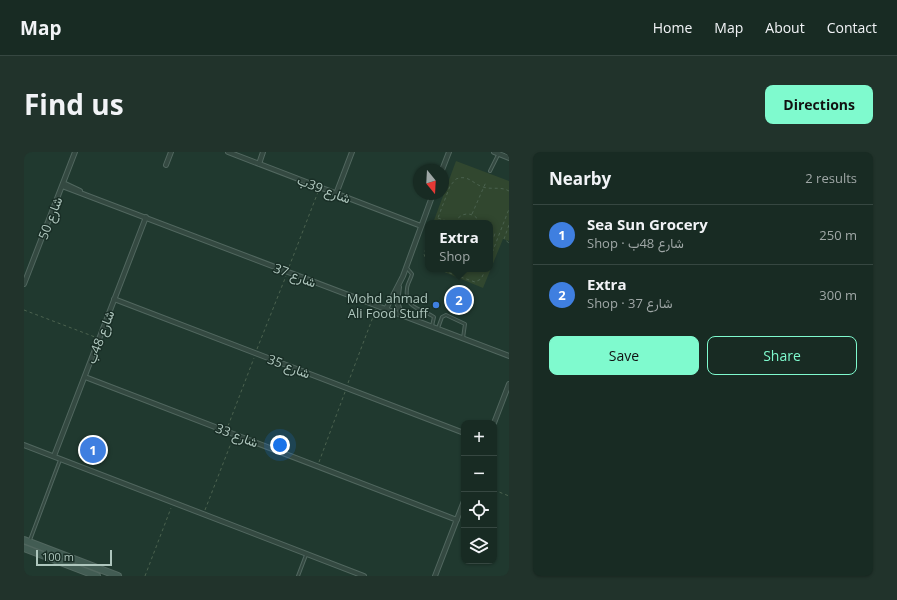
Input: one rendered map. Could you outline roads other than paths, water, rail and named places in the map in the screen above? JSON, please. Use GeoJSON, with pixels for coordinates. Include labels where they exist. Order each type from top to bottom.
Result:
{"type":"FeatureCollection","features":[{"type":"Feature","properties":{"kind":"street","name":"شارع 50"},"geometry":{"type":"LineString","coordinates":[[24,284],[75,152]]}},
{"type":"Feature","properties":{"kind":"street"},"geometry":{"type":"LineString","coordinates":[[166,165],[171,152]]}},
{"type":"Feature","properties":{"kind":"street","name":"شارع 39ب"},"geometry":{"type":"LineString","coordinates":[[228,152],[420,226]]}},
{"type":"Feature","properties":{"kind":"street"},"geometry":{"type":"LineString","coordinates":[[259,164],[263,152]]}},
{"type":"Feature","properties":{"kind":"street"},"geometry":{"type":"LineString","coordinates":[[336,194],[352,152]]}},
{"type":"Feature","properties":{"kind":"street"},"geometry":{"type":"LineString","coordinates":[[444,164],[449,152]]}},
{"type":"Feature","properties":{"kind":"street"},"geometry":{"type":"LineString","coordinates":[[496,153],[509,158]]}},
{"type":"Feature","properties":{"kind":"street","name":"شارع 37"},"geometry":{"type":"LineString","coordinates":[[62,185],[509,356]]}},
{"type":"Feature","properties":{"kind":"street"},"geometry":{"type":"LineString","coordinates":[[386,309],[406,268],[431,200]]}},
{"type":"Feature","properties":{"kind":"street","name":"شارع 48ب"},"geometry":{"type":"LineString","coordinates":[[54,456],[146,217]]}},
{"type":"Feature","properties":{"kind":"street"},"geometry":{"type":"LineString","coordinates":[[400,314],[397,298],[401,280]]}},
{"type":"Feature","properties":{"kind":"street","name":"شارع 35"},"geometry":{"type":"LineString","coordinates":[[114,299],[461,432]]}},
{"type":"Feature","properties":{"kind":"street","name":"شارع 33"},"geometry":{"type":"LineString","coordinates":[[84,377],[457,520]]}},
{"type":"Feature","properties":{"kind":"street"},"geometry":{"type":"LineString","coordinates":[[495,420],[509,384]]}},
{"type":"Feature","properties":{"kind":"street"},"geometry":{"type":"LineString","coordinates":[[24,445],[364,576]]}},
{"type":"Feature","properties":{"kind":"street"},"geometry":{"type":"LineString","coordinates":[[435,576],[461,509]]}},
{"type":"Feature","properties":{"kind":"street"},"geometry":{"type":"LineString","coordinates":[[27,541],[118,576]]}},
{"type":"Feature","properties":{"kind":"street"},"geometry":{"type":"LineString","coordinates":[[24,548],[97,576]]}},
{"type":"Feature","properties":{"kind":"lane"},"geometry":{"type":"LineString","coordinates":[[490,171],[496,153]]}},
{"type":"Feature","properties":{"kind":"lane"},"geometry":{"type":"LineString","coordinates":[[406,268],[412,274],[407,289],[409,301],[415,309],[433,316],[435,320],[432,326]]}},
{"type":"Feature","properties":{"kind":"lane"},"geometry":{"type":"LineString","coordinates":[[438,328],[442,317],[446,315],[465,324],[462,338]]}},
{"type":"Feature","properties":{"kind":"lane"},"geometry":{"type":"LineString","coordinates":[[27,541],[61,459]]}},
{"type":"Feature","properties":{"kind":"lane"},"geometry":{"type":"LineString","coordinates":[[298,576],[306,554]]}},
{"type":"Feature","properties":{"kind":"place","name":"Extra"},"geometry":{"type":"Point","coordinates":[459,300]}},
{"type":"Feature","properties":{"kind":"place","name":"Mohd ahmad Ali Food Stuff"},"geometry":{"type":"Point","coordinates":[436,305]}},
{"type":"Feature","properties":{"kind":"place","name":"Sea Sun Grocery"},"geometry":{"type":"Point","coordinates":[93,450]}}]}
